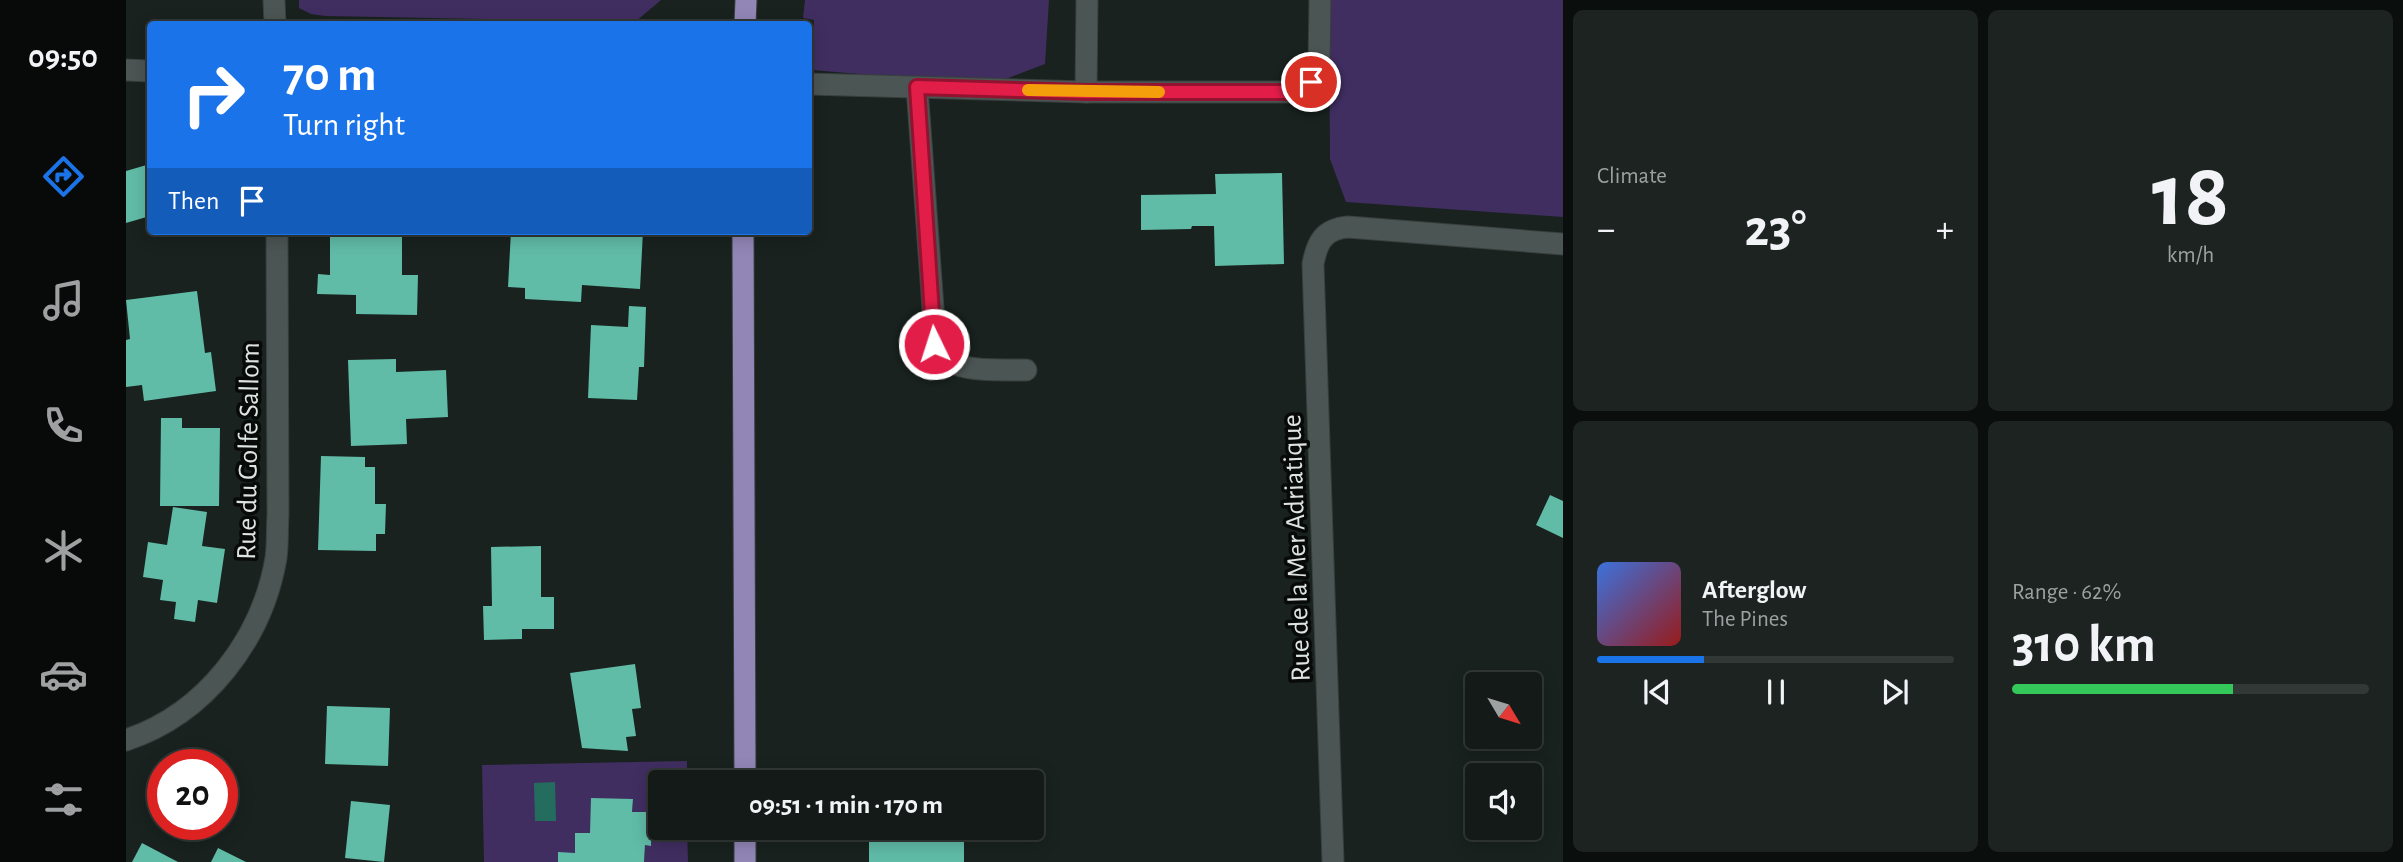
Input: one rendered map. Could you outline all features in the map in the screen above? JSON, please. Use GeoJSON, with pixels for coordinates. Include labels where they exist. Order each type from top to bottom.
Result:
{"type":"FeatureCollection","features":[{"type":"Feature","properties":{"kind":"main road"},"geometry":{"type":"LineString","coordinates":[[745,21],[746,0]]}},
{"type":"Feature","properties":{"kind":"main road"},"geometry":{"type":"LineString","coordinates":[[743,235],[745,770]]}},
{"type":"Feature","properties":{"kind":"main road"},"geometry":{"type":"LineString","coordinates":[[745,840],[745,862]]}},
{"type":"Feature","properties":{"kind":"street"},"geometry":{"type":"LineString","coordinates":[[274,0],[275,21]]}},
{"type":"Feature","properties":{"kind":"street"},"geometry":{"type":"LineString","coordinates":[[1086,92],[1087,0]]}},
{"type":"Feature","properties":{"kind":"street"},"geometry":{"type":"LineString","coordinates":[[812,83],[1086,92],[1295,92],[1311,82],[1319,66],[1320,0]]}},
{"type":"Feature","properties":{"kind":"street"},"geometry":{"type":"LineString","coordinates":[[126,70],[147,71]]}},
{"type":"Feature","properties":{"kind":"street"},"geometry":{"type":"LineString","coordinates":[[917,87],[936,349],[944,360],[959,367],[1026,370]]}},
{"type":"Feature","properties":{"kind":"street","name":"Rue de la Mer Adriatique"},"geometry":{"type":"LineString","coordinates":[[1334,862],[1313,264],[1316,249],[1324,235],[1335,229],[1348,227],[1563,244]]}},
{"type":"Feature","properties":{"kind":"street","name":"Rue du Golfe Sallom"},"geometry":{"type":"LineString","coordinates":[[126,740],[146,734],[172,720],[206,692],[241,649],[268,590],[276,556],[277,235]]}},
{"type":"Feature","properties":{"kind":"shaded area"},"geometry":{"type":"Polygon","coordinates":[[[299,0],[661,0],[636,21],[325,16],[311,14],[299,8],[299,0]]]}},
{"type":"Feature","properties":{"kind":"shaded area"},"geometry":{"type":"Polygon","coordinates":[[[805,0],[1049,0],[1045,64],[990,85],[812,70],[814,20],[803,18],[805,0]]]}},
{"type":"Feature","properties":{"kind":"shaded area"},"geometry":{"type":"Polygon","coordinates":[[[1329,0],[1563,0],[1563,217],[1346,202],[1330,159],[1329,0]]]}},
{"type":"Feature","properties":{"kind":"shaded area"},"geometry":{"type":"Polygon","coordinates":[[[687,761],[687,770],[648,770],[648,812],[632,812],[633,799],[590,833],[575,833],[575,853],[559,853],[558,862],[484,862],[482,765],[687,761]]]}},
{"type":"Feature","properties":{"kind":"shaded area"},"geometry":{"type":"Polygon","coordinates":[[[555,782],[556,821],[535,821],[534,783],[555,782]]]}},
{"type":"Feature","properties":{"kind":"shaded area"},"geometry":{"type":"Polygon","coordinates":[[[651,840],[687,840],[688,862],[644,862],[645,845],[651,845],[651,840]]]}},
{"type":"Feature","properties":{"kind":"building"},"geometry":{"type":"Polygon","coordinates":[[[147,165],[147,217],[126,223],[126,171],[147,165]]]}},
{"type":"Feature","properties":{"kind":"building"},"geometry":{"type":"Polygon","coordinates":[[[1282,173],[1284,264],[1215,266],[1214,226],[1141,230],[1141,195],[1216,194],[1215,174],[1282,173]]]}},
{"type":"Feature","properties":{"kind":"building"},"geometry":{"type":"Polygon","coordinates":[[[330,235],[402,237],[402,275],[418,275],[417,315],[356,314],[356,295],[317,294],[318,274],[330,275],[330,235]]]}},
{"type":"Feature","properties":{"kind":"building"},"geometry":{"type":"Polygon","coordinates":[[[511,235],[643,235],[640,289],[582,285],[581,302],[525,299],[525,288],[508,287],[511,235]]]}},
{"type":"Feature","properties":{"kind":"building"},"geometry":{"type":"Polygon","coordinates":[[[197,291],[205,353],[211,352],[216,391],[144,401],[142,385],[126,387],[126,340],[130,339],[126,300],[197,291]]]}},
{"type":"Feature","properties":{"kind":"building"},"geometry":{"type":"Polygon","coordinates":[[[629,306],[646,307],[644,367],[639,367],[637,400],[588,398],[591,325],[628,327],[629,306]]]}},
{"type":"Feature","properties":{"kind":"building"},"geometry":{"type":"Polygon","coordinates":[[[396,359],[396,372],[446,370],[448,417],[406,419],[407,444],[351,446],[348,360],[396,359]]]}},
{"type":"Feature","properties":{"kind":"building"},"geometry":{"type":"Polygon","coordinates":[[[161,418],[182,418],[182,428],[220,428],[219,506],[160,506],[161,418]]]}},
{"type":"Feature","properties":{"kind":"building"},"geometry":{"type":"Polygon","coordinates":[[[321,456],[365,457],[365,467],[375,467],[375,504],[386,504],[385,534],[376,534],[376,551],[318,550],[321,456]]]}},
{"type":"Feature","properties":{"kind":"building"},"geometry":{"type":"Polygon","coordinates":[[[1550,495],[1563,501],[1563,538],[1536,525],[1550,495]]]}},
{"type":"Feature","properties":{"kind":"building"},"geometry":{"type":"Polygon","coordinates":[[[173,507],[207,512],[202,546],[225,549],[217,603],[198,600],[195,622],[174,619],[176,602],[160,600],[163,580],[143,577],[148,542],[167,545],[173,507]]]}},
{"type":"Feature","properties":{"kind":"building"},"geometry":{"type":"Polygon","coordinates":[[[541,546],[541,597],[554,597],[554,629],[522,629],[522,639],[484,640],[483,606],[492,606],[491,547],[541,546]]]}},
{"type":"Feature","properties":{"kind":"building"},"geometry":{"type":"Polygon","coordinates":[[[635,664],[641,708],[632,709],[636,736],[626,737],[628,751],[582,748],[570,673],[635,664]]]}},
{"type":"Feature","properties":{"kind":"building"},"geometry":{"type":"Polygon","coordinates":[[[327,706],[390,708],[388,766],[325,764],[327,706]]]}},
{"type":"Feature","properties":{"kind":"building"},"geometry":{"type":"Polygon","coordinates":[[[591,798],[633,799],[632,812],[648,812],[648,840],[651,840],[651,846],[645,845],[644,862],[558,862],[558,852],[575,853],[575,833],[590,833],[591,798]]]}},
{"type":"Feature","properties":{"kind":"building"},"geometry":{"type":"Polygon","coordinates":[[[351,801],[390,805],[384,862],[345,858],[351,801]]]}},
{"type":"Feature","properties":{"kind":"building"},"geometry":{"type":"Polygon","coordinates":[[[869,840],[964,840],[964,862],[869,862],[869,840]]]}},
{"type":"Feature","properties":{"kind":"building"},"geometry":{"type":"Polygon","coordinates":[[[142,843],[178,862],[132,862],[142,843]]]}},
{"type":"Feature","properties":{"kind":"building"},"geometry":{"type":"Polygon","coordinates":[[[218,848],[246,862],[211,862],[218,848]]]}},
{"type":"Feature","properties":{"kind":"slow traffic"},"geometry":{"type":"LineString","coordinates":[[1028,90],[1159,92]]}},
{"type":"Feature","properties":{"kind":"route"},"geometry":{"type":"LineString","coordinates":[[934,344],[917,87],[1086,92],[1295,92],[1311,82]]}}]}
